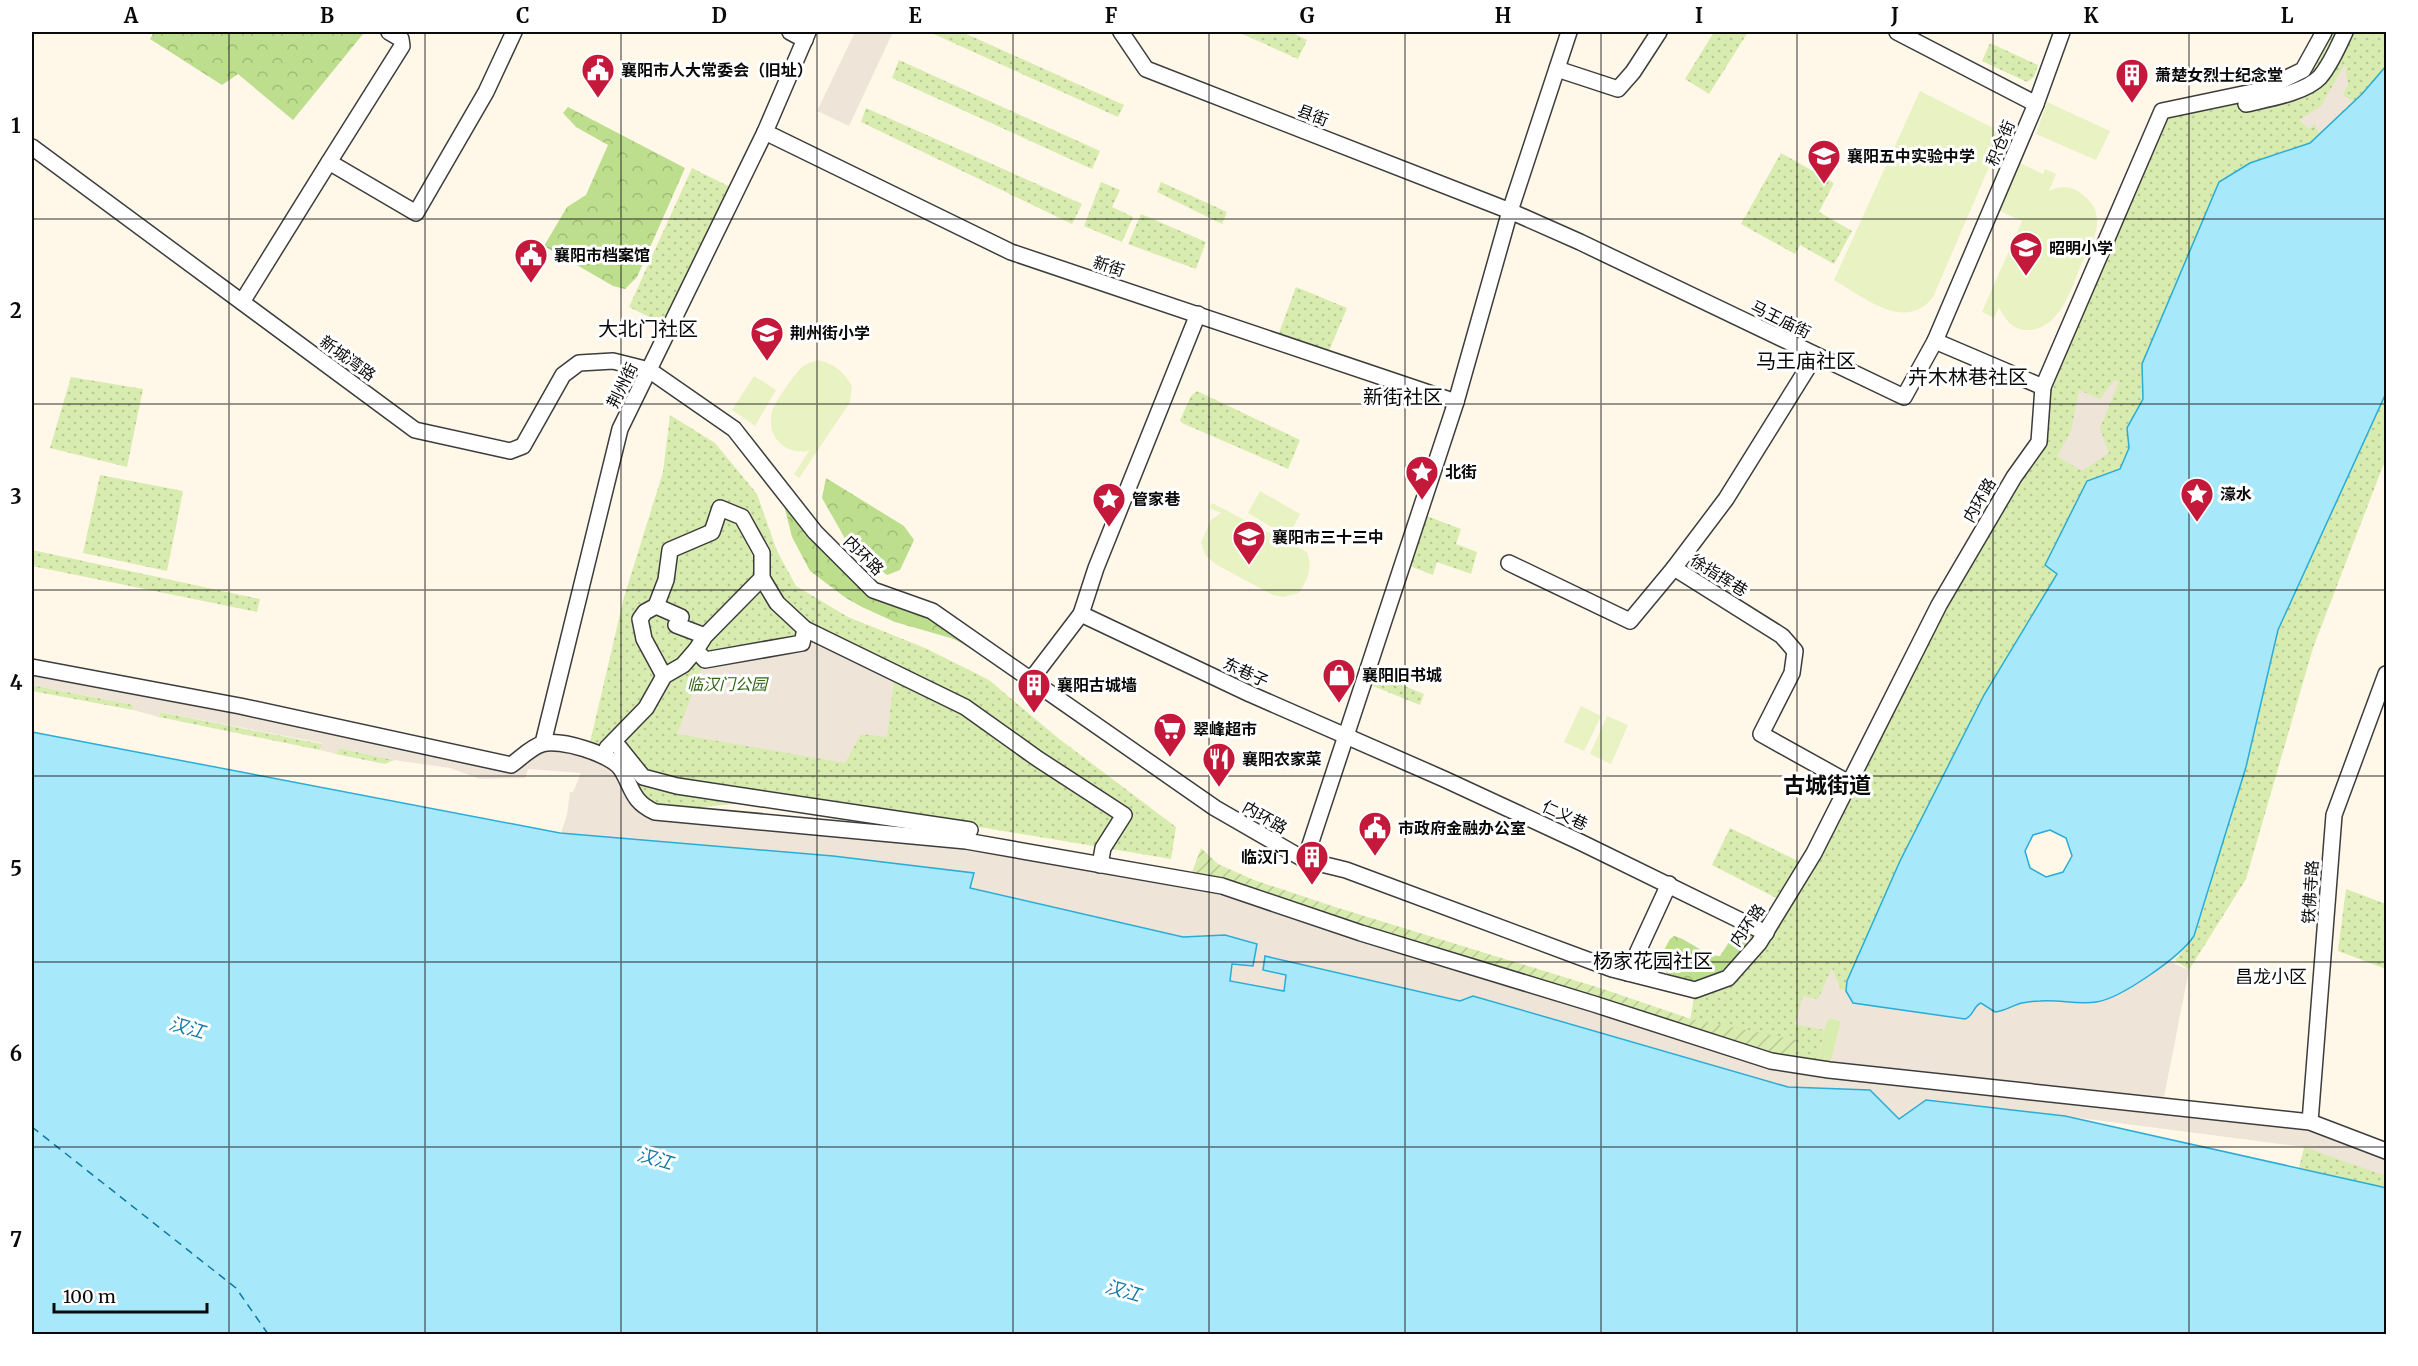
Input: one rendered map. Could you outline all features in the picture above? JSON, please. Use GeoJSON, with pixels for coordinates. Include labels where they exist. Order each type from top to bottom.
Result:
{"type":"FeatureCollection","features":[{"type":"Feature","properties":{"kind":"street"},"geometry":{"type":"LineString","coordinates":[[242,302],[402,46],[401,39],[389,32]]}},
{"type":"Feature","properties":{"kind":"street"},"geometry":{"type":"LineString","coordinates":[[329,162],[416,213],[486,92],[514,32]]}},
{"type":"Feature","properties":{"kind":"street"},"geometry":{"type":"LineString","coordinates":[[790,32],[807,35]]}},
{"type":"Feature","properties":{"kind":"street","name":"县街"},"geometry":{"type":"LineString","coordinates":[[1121,32],[1146,69],[1510,211]]}},
{"type":"Feature","properties":{"kind":"street"},"geometry":{"type":"LineString","coordinates":[[1305,860],[1456,402],[1510,211],[1569,32]]}},
{"type":"Feature","properties":{"kind":"street"},"geometry":{"type":"LineString","coordinates":[[1557,69],[1618,89],[1633,72],[1659,32]]}},
{"type":"Feature","properties":{"kind":"street"},"geometry":{"type":"LineString","coordinates":[[1897,32],[2036,104]]}},
{"type":"Feature","properties":{"kind":"street","name":"积仓街"},"geometry":{"type":"LineString","coordinates":[[1935,341],[2036,104],[2062,32]]}},
{"type":"Feature","properties":{"kind":"street","name":"内环路"},"geometry":{"type":"LineString","coordinates":[[649,370],[734,429],[815,532],[873,590],[932,611],[1215,808],[1305,860],[1346,870],[1628,973],[1695,990],[1728,978],[1766,933],[1814,853],[1939,605],[2014,477],[2039,442],[2043,387],[2162,111],[2262,90],[2303,70],[2324,32]]}},
{"type":"Feature","properties":{"kind":"street"},"geometry":{"type":"LineString","coordinates":[[2182,107],[2182,116],[2280,97],[2308,85],[2318,79],[2328,66],[2345,32]]}},
{"type":"Feature","properties":{"kind":"street","name":"荆州街"},"geometry":{"type":"LineString","coordinates":[[543,743],[620,429],[765,132],[807,35]]}},
{"type":"Feature","properties":{"kind":"street","name":"新街"},"geometry":{"type":"LineString","coordinates":[[765,132],[1011,252],[1456,402]]}},
{"type":"Feature","properties":{"kind":"street","name":"新城湾路"},"geometry":{"type":"LineString","coordinates":[[32,147],[415,430],[510,452],[523,446],[563,375],[579,363],[613,361],[649,370]]}},
{"type":"Feature","properties":{"kind":"street","name":"马王庙街"},"geometry":{"type":"LineString","coordinates":[[1510,211],[1580,242],[1904,398],[1935,341]]}},
{"type":"Feature","properties":{"kind":"street"},"geometry":{"type":"LineString","coordinates":[[1030,681],[1081,614],[1096,568],[1198,314]]}},
{"type":"Feature","properties":{"kind":"street"},"geometry":{"type":"LineString","coordinates":[[613,361],[642,356],[666,335]]}},
{"type":"Feature","properties":{"kind":"street"},"geometry":{"type":"LineString","coordinates":[[666,335],[661,368],[672,386]]}},
{"type":"Feature","properties":{"kind":"street"},"geometry":{"type":"LineString","coordinates":[[1935,341],[2043,387]]}},
{"type":"Feature","properties":{"kind":"street","name":"徐指挥巷"},"geometry":{"type":"LineString","coordinates":[[1815,356],[1726,499],[1674,568],[1782,636],[1795,651],[1792,673],[1761,734],[1849,783]]}},
{"type":"Feature","properties":{"kind":"street"},"geometry":{"type":"LineString","coordinates":[[664,675],[644,639],[640,619],[645,612],[656,606],[666,580],[670,550],[712,532],[720,508],[742,517],[762,553],[762,578],[777,603],[805,629],[965,707],[1038,759],[1124,815],[1103,848],[1100,865]]}},
{"type":"Feature","properties":{"kind":"street"},"geometry":{"type":"LineString","coordinates":[[1509,563],[1630,621],[1674,568]]}},
{"type":"Feature","properties":{"kind":"street"},"geometry":{"type":"LineString","coordinates":[[600,755],[646,708],[664,675],[683,665],[705,636],[762,578]]}},
{"type":"Feature","properties":{"kind":"street"},"geometry":{"type":"LineString","coordinates":[[656,606],[681,617],[676,625],[705,636]]}},
{"type":"Feature","properties":{"kind":"street","name":"东巷子"},"geometry":{"type":"LineString","coordinates":[[1081,614],[1346,736]]}},
{"type":"Feature","properties":{"kind":"street"},"geometry":{"type":"LineString","coordinates":[[696,650],[705,660],[802,643],[805,629]]}},
{"type":"Feature","properties":{"kind":"street"},"geometry":{"type":"LineString","coordinates":[[32,667],[240,706],[511,765],[543,743],[569,745],[600,755],[620,767],[632,792],[642,806],[655,812],[966,841],[1222,886],[1361,933],[1771,1061],[1829,1070],[2310,1122],[2386,1151]]}},
{"type":"Feature","properties":{"kind":"street","name":"铁佛寺路"},"geometry":{"type":"LineString","coordinates":[[2310,1122],[2334,815],[2383,692],[2386,674]]}},
{"type":"Feature","properties":{"kind":"street","name":"仁义巷"},"geometry":{"type":"LineString","coordinates":[[1346,736],[1669,884],[1766,933]]}},
{"type":"Feature","properties":{"kind":"street"},"geometry":{"type":"LineString","coordinates":[[614,741],[643,777],[677,786],[970,830]]}},
{"type":"Feature","properties":{"kind":"street"},"geometry":{"type":"LineString","coordinates":[[1628,973],[1669,884]]}},
{"type":"Feature","properties":{"kind":"green space"},"geometry":{"type":"Polygon","coordinates":[[[154,32],[360,32],[363,34],[293,120],[238,74],[222,85],[150,39],[154,32]]]}},
{"type":"Feature","properties":{"kind":"green space"},"geometry":{"type":"Polygon","coordinates":[[[929,32],[962,32],[1124,105],[1118,117],[929,32]]]}},
{"type":"Feature","properties":{"kind":"green space"},"geometry":{"type":"Polygon","coordinates":[[[1238,32],[1291,32],[1307,40],[1298,59],[1238,32]]]}},
{"type":"Feature","properties":{"kind":"green space"},"geometry":{"type":"Polygon","coordinates":[[[1714,32],[1748,32],[1709,94],[1685,79],[1714,32]]]}},
{"type":"Feature","properties":{"kind":"green space"},"geometry":{"type":"Polygon","coordinates":[[[2324,32],[2386,32],[2386,66],[2362,94],[2310,143],[2250,163],[2142,364],[2143,399],[2127,428],[2129,448],[2120,470],[2087,481],[2057,573],[1984,695],[1900,861],[1847,981],[1846,991],[1841,990],[1824,1030],[1818,1064],[1688,1034],[1695,990],[1728,978],[1784,902],[1712,865],[1730,828],[1806,865],[1939,605],[2039,442],[2043,387],[2162,111],[2262,90],[2303,70],[2324,32]]]}},
{"type":"Feature","properties":{"kind":"green space"},"geometry":{"type":"Polygon","coordinates":[[[1990,43],[2038,65],[2034,77],[2027,82],[1982,61],[1990,43]]]}},
{"type":"Feature","properties":{"kind":"green space"},"geometry":{"type":"Polygon","coordinates":[[[899,60],[1100,151],[1092,169],[892,78],[899,60]]]}},
{"type":"Feature","properties":{"kind":"green space"},"geometry":{"type":"Polygon","coordinates":[[[1920,91],[1993,128],[1998,138],[1998,146],[1933,297],[1922,307],[1910,312],[1897,312],[1871,302],[1834,280],[1920,91]]]}},
{"type":"Feature","properties":{"kind":"green space"},"geometry":{"type":"Polygon","coordinates":[[[2047,102],[2110,131],[2096,160],[2036,134],[2047,102]]]}},
{"type":"Feature","properties":{"kind":"green space"},"geometry":{"type":"Polygon","coordinates":[[[568,107],[685,168],[637,277],[625,289],[613,286],[544,246],[567,207],[586,195],[608,145],[576,127],[563,113],[568,107]]]}},
{"type":"Feature","properties":{"kind":"green space"},"geometry":{"type":"Polygon","coordinates":[[[866,108],[1082,204],[1072,224],[861,122],[866,108]]]}},
{"type":"Feature","properties":{"kind":"green space"},"geometry":{"type":"Polygon","coordinates":[[[1781,153],[1834,183],[1819,212],[1852,231],[1834,264],[1800,245],[1795,254],[1741,224],[1781,153]]]}},
{"type":"Feature","properties":{"kind":"green space"},"geometry":{"type":"Polygon","coordinates":[[[2018,162],[2043,174],[2045,169],[2056,174],[2049,191],[2064,187],[2079,192],[2093,207],[2097,220],[2093,240],[2062,307],[2047,324],[2037,329],[2025,330],[2009,323],[1999,307],[1994,318],[1982,312],[2022,221],[1998,210],[2018,162]]]}},
{"type":"Feature","properties":{"kind":"green space"},"geometry":{"type":"Polygon","coordinates":[[[692,168],[736,190],[670,327],[629,307],[692,168]]]}},
{"type":"Feature","properties":{"kind":"green space"},"geometry":{"type":"Polygon","coordinates":[[[1101,182],[1120,190],[1112,207],[1133,217],[1122,242],[1084,226],[1101,182]]]}},
{"type":"Feature","properties":{"kind":"green space"},"geometry":{"type":"Polygon","coordinates":[[[1161,182],[1227,212],[1222,224],[1157,192],[1161,182]]]}},
{"type":"Feature","properties":{"kind":"green space"},"geometry":{"type":"Polygon","coordinates":[[[1141,214],[1206,242],[1196,269],[1128,244],[1141,214]]]}},
{"type":"Feature","properties":{"kind":"green space"},"geometry":{"type":"Polygon","coordinates":[[[1296,287],[1347,308],[1326,358],[1276,341],[1296,287]]]}},
{"type":"Feature","properties":{"kind":"green space"},"geometry":{"type":"Polygon","coordinates":[[[818,360],[834,366],[845,376],[852,386],[850,402],[799,478],[794,474],[809,451],[792,450],[779,442],[772,429],[772,412],[780,396],[801,368],[818,360]]]}},
{"type":"Feature","properties":{"kind":"green space"},"geometry":{"type":"Polygon","coordinates":[[[754,376],[776,390],[755,426],[732,410],[754,376]]]}},
{"type":"Feature","properties":{"kind":"green space"},"geometry":{"type":"Polygon","coordinates":[[[71,377],[143,389],[127,467],[50,448],[71,377]]]}},
{"type":"Feature","properties":{"kind":"green space"},"geometry":{"type":"Polygon","coordinates":[[[1197,391],[1300,440],[1288,469],[1182,423],[1180,420],[1191,396],[1197,391]]]}},
{"type":"Feature","properties":{"kind":"green space"},"geometry":{"type":"Polygon","coordinates":[[[2386,393],[2386,458],[2313,648],[2246,879],[2189,970],[2175,960],[2190,942],[2246,767],[2278,630],[2386,393]]]}},
{"type":"Feature","properties":{"kind":"green space","name":"临汉门公园"},"geometry":{"type":"Polygon","coordinates":[[[670,415],[715,443],[757,494],[777,551],[796,586],[848,617],[925,648],[989,680],[1058,738],[1176,827],[1171,859],[800,797],[655,812],[588,751],[624,597],[663,472],[670,415]]]}},
{"type":"Feature","properties":{"kind":"green space"},"geometry":{"type":"Polygon","coordinates":[[[100,475],[183,491],[167,571],[83,553],[100,475]]]}},
{"type":"Feature","properties":{"kind":"green space"},"geometry":{"type":"Polygon","coordinates":[[[826,478],[904,526],[914,540],[900,570],[887,575],[847,542],[822,498],[826,478]]]}},
{"type":"Feature","properties":{"kind":"green space"},"geometry":{"type":"Polygon","coordinates":[[[1260,491],[1300,514],[1288,537],[1248,513],[1260,491]]]}},
{"type":"Feature","properties":{"kind":"green space"},"geometry":{"type":"Polygon","coordinates":[[[782,497],[853,582],[881,602],[921,611],[984,656],[954,639],[895,622],[862,607],[810,571],[792,537],[782,497]]]}},
{"type":"Feature","properties":{"kind":"green space"},"geometry":{"type":"Polygon","coordinates":[[[1212,503],[1307,552],[1310,563],[1309,573],[1299,593],[1283,597],[1273,595],[1217,565],[1206,556],[1201,543],[1211,520],[1221,513],[1210,508],[1212,503]]]}},
{"type":"Feature","properties":{"kind":"green space"},"geometry":{"type":"Polygon","coordinates":[[[1419,513],[1461,529],[1456,544],[1477,552],[1471,574],[1437,562],[1433,575],[1402,563],[1419,513]]]}},
{"type":"Feature","properties":{"kind":"green space"},"geometry":{"type":"Polygon","coordinates":[[[32,550],[260,599],[257,612],[32,566],[32,550]]]}},
{"type":"Feature","properties":{"kind":"green space"},"geometry":{"type":"Polygon","coordinates":[[[1367,671],[1424,694],[1420,705],[1363,682],[1367,671]]]}},
{"type":"Feature","properties":{"kind":"green space"},"geometry":{"type":"Polygon","coordinates":[[[32,685],[134,705],[133,710],[32,691],[32,685]]]}},
{"type":"Feature","properties":{"kind":"green space"},"geometry":{"type":"Polygon","coordinates":[[[1581,706],[1601,716],[1584,751],[1564,742],[1581,706]]]}},
{"type":"Feature","properties":{"kind":"green space"},"geometry":{"type":"Polygon","coordinates":[[[160,712],[322,744],[320,750],[159,717],[160,712]]]}},
{"type":"Feature","properties":{"kind":"green space"},"geometry":{"type":"Polygon","coordinates":[[[1607,716],[1628,725],[1611,764],[1590,754],[1607,716]]]}},
{"type":"Feature","properties":{"kind":"green space"},"geometry":{"type":"Polygon","coordinates":[[[339,748],[394,760],[385,764],[336,754],[339,748]]]}},
{"type":"Feature","properties":{"kind":"green space"},"geometry":{"type":"Polygon","coordinates":[[[1201,848],[1218,864],[1254,880],[1335,907],[1603,989],[1691,1019],[1796,1040],[1793,1060],[1828,1078],[1191,875],[1201,848]]]}},
{"type":"Feature","properties":{"kind":"green space"},"geometry":{"type":"Polygon","coordinates":[[[2346,889],[2386,904],[2386,969],[2338,951],[2346,889]]]}},
{"type":"Feature","properties":{"kind":"green space"},"geometry":{"type":"Polygon","coordinates":[[[1746,929],[1756,936],[1734,965],[1717,976],[1699,980],[1679,978],[1670,975],[1657,963],[1674,936],[1708,953],[1720,956],[1737,930],[1746,929]]]}},
{"type":"Feature","properties":{"kind":"green space"},"geometry":{"type":"Polygon","coordinates":[[[1829,1018],[1841,1021],[1829,1070],[1818,1064],[1824,1030],[1829,1018]]]}},
{"type":"Feature","properties":{"kind":"green space"},"geometry":{"type":"Polygon","coordinates":[[[2310,1122],[2386,1151],[2386,1188],[2299,1168],[2310,1122]]]}},
{"type":"Feature","properties":{"kind":"shaded area"},"geometry":{"type":"Polygon","coordinates":[[[855,32],[893,32],[849,126],[817,111],[855,32]]]}},
{"type":"Feature","properties":{"kind":"shaded area"},"geometry":{"type":"Polygon","coordinates":[[[2345,64],[2348,84],[2343,95],[2353,101],[2319,134],[2315,124],[2309,129],[2299,120],[2321,106],[2345,64]]]}},
{"type":"Feature","properties":{"kind":"shaded area"},"geometry":{"type":"Polygon","coordinates":[[[2114,380],[2119,382],[2100,428],[2109,453],[2082,471],[2057,456],[2071,431],[2079,390],[2100,399],[2114,380]]]}},
{"type":"Feature","properties":{"kind":"shaded area"},"geometry":{"type":"Polygon","coordinates":[[[805,629],[895,672],[887,737],[861,734],[845,763],[677,734],[705,660],[802,643],[805,629]]]}},
{"type":"Feature","properties":{"kind":"shaded area"},"geometry":{"type":"Polygon","coordinates":[[[32,665],[510,765],[543,743],[600,755],[642,806],[966,841],[1222,886],[1771,1061],[1829,1070],[1841,1021],[1829,1018],[1824,1030],[1795,1024],[1803,996],[1818,999],[1832,968],[1841,990],[1846,991],[1854,1003],[1965,1019],[1971,1016],[1976,1005],[1981,1003],[1995,1011],[2022,1003],[2044,1000],[2093,1003],[2168,961],[2189,970],[2162,1107],[2310,1122],[2386,1151],[2386,1176],[2304,1147],[2065,1116],[1926,1100],[1900,1119],[1870,1090],[1788,1087],[1473,996],[1460,1001],[1286,974],[1284,991],[1230,981],[1231,963],[1225,935],[1183,937],[969,888],[973,873],[833,856],[561,833],[567,815],[570,792],[573,792],[581,773],[528,769],[525,778],[480,779],[450,768],[394,760],[339,748],[336,754],[320,750],[322,743],[160,712],[159,717],[133,710],[134,705],[32,685],[32,665]]]}},
{"type":"Feature","properties":{"kind":"water","name":"濠水"},"geometry":{"type":"Polygon","coordinates":[[[2386,66],[2386,393],[2278,630],[2246,767],[2194,936],[2176,955],[2149,976],[2107,999],[2096,1002],[2033,1001],[1995,1012],[1981,1003],[1965,1019],[1853,1003],[1846,991],[1847,981],[1900,861],[1984,695],[2057,574],[2045,565],[2087,481],[2120,469],[2129,448],[2127,428],[2143,399],[2142,364],[2219,182],[2250,163],[2310,143],[2362,94],[2386,66]],[[2050,830],[2033,835],[2025,851],[2030,868],[2046,877],[2063,872],[2072,856],[2066,838],[2050,830]]]}},
{"type":"Feature","properties":{"kind":"water","name":"汉江"},"geometry":{"type":"Polygon","coordinates":[[[32,732],[560,833],[833,856],[974,873],[970,888],[1183,937],[1225,935],[1257,944],[1253,966],[1232,964],[1230,981],[1284,991],[1286,975],[1263,970],[1265,956],[1460,1001],[1473,996],[1788,1087],[1870,1090],[1899,1119],[1926,1100],[2065,1116],[2386,1188],[2386,1334],[32,1334],[32,732]]]}},
{"type":"Feature","properties":{"kind":"ferry route"},"geometry":{"type":"LineString","coordinates":[[32,1127],[236,1288],[268,1334]]}},
{"type":"Feature","properties":{"kind":"place","name":"襄阳市人大常委会（旧址）"},"geometry":{"type":"Point","coordinates":[598,99]}},
{"type":"Feature","properties":{"kind":"place","name":"萧楚女烈士纪念堂"},"geometry":{"type":"Point","coordinates":[2132,104]}},
{"type":"Feature","properties":{"kind":"place","name":"襄阳五中实验中学"},"geometry":{"type":"Point","coordinates":[1824,185]}},
{"type":"Feature","properties":{"kind":"place","name":"昭明小学"},"geometry":{"type":"Point","coordinates":[2026,277]}},
{"type":"Feature","properties":{"kind":"place","name":"襄阳市档案馆"},"geometry":{"type":"Point","coordinates":[531,284]}},
{"type":"Feature","properties":{"kind":"place","name":"荆州街小学"},"geometry":{"type":"Point","coordinates":[767,362]}},
{"type":"Feature","properties":{"kind":"place","name":"北街"},"geometry":{"type":"Point","coordinates":[1422,501]}},
{"type":"Feature","properties":{"kind":"place","name":"濠水"},"geometry":{"type":"Point","coordinates":[2197,523]}},
{"type":"Feature","properties":{"kind":"place","name":"管家巷"},"geometry":{"type":"Point","coordinates":[1109,528]}},
{"type":"Feature","properties":{"kind":"place","name":"襄阳市三十三中"},"geometry":{"type":"Point","coordinates":[1249,566]}},
{"type":"Feature","properties":{"kind":"place","name":"襄阳旧书城"},"geometry":{"type":"Point","coordinates":[1339,704]}},
{"type":"Feature","properties":{"kind":"place","name":"襄阳古城墙"},"geometry":{"type":"Point","coordinates":[1034,714]}},
{"type":"Feature","properties":{"kind":"place","name":"翠峰超市"},"geometry":{"type":"Point","coordinates":[1170,758]}},
{"type":"Feature","properties":{"kind":"place","name":"襄阳农家菜"},"geometry":{"type":"Point","coordinates":[1219,788]}},
{"type":"Feature","properties":{"kind":"place","name":"市政府金融办公室"},"geometry":{"type":"Point","coordinates":[1375,857]}},
{"type":"Feature","properties":{"kind":"place","name":"临汉门"},"geometry":{"type":"Point","coordinates":[1312,886]}},
{"type":"Feature","properties":{"kind":"district","name":"大北门社区"},"geometry":{"type":"Point","coordinates":[648,329]}},
{"type":"Feature","properties":{"kind":"district","name":"马王庙社区"},"geometry":{"type":"Point","coordinates":[1806,361]}},
{"type":"Feature","properties":{"kind":"district","name":"卉木林巷社区"},"geometry":{"type":"Point","coordinates":[1968,377]}},
{"type":"Feature","properties":{"kind":"district","name":"新街社区"},"geometry":{"type":"Point","coordinates":[1403,397]}},
{"type":"Feature","properties":{"kind":"district","name":"古城街道"},"geometry":{"type":"Point","coordinates":[1827,785]}},
{"type":"Feature","properties":{"kind":"district","name":"杨家花园社区"},"geometry":{"type":"Point","coordinates":[1653,961]}},
{"type":"Feature","properties":{"kind":"district","name":"昌龙小区"},"geometry":{"type":"Point","coordinates":[2271,977]}}]}
